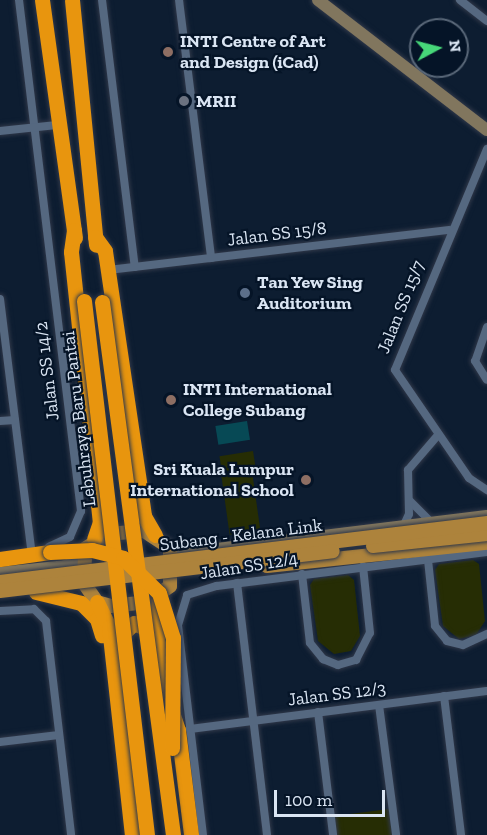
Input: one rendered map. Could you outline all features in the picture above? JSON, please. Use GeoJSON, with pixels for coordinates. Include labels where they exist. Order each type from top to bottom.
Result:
{"type":"FeatureCollection","features":[{"type":"Feature","properties":{"kind":"highway"},"geometry":{"type":"LineString","coordinates":[[32,0],[48,47]]}},
{"type":"Feature","properties":{"kind":"highway","name":"Lebuhraya Baru Pantai"},"geometry":{"type":"LineString","coordinates":[[42,0],[57,125],[84,301],[147,835]]}},
{"type":"Feature","properties":{"kind":"highway","name":"Lebuhraya Baru Pantai"},"geometry":{"type":"LineString","coordinates":[[72,0],[102,302],[173,835]]}},
{"type":"Feature","properties":{"kind":"highway"},"geometry":{"type":"LineString","coordinates":[[76,32],[80,0]]}},
{"type":"Feature","properties":{"kind":"highway"},"geometry":{"type":"LineString","coordinates":[[74,230],[71,252],[99,513],[94,539]]}},
{"type":"Feature","properties":{"kind":"highway"},"geometry":{"type":"LineString","coordinates":[[95,237],[108,270],[143,506],[155,535]]}},
{"type":"Feature","properties":{"kind":"highway"},"geometry":{"type":"LineString","coordinates":[[99,513],[130,513],[143,506]]}},
{"type":"Feature","properties":{"kind":"highway"},"geometry":{"type":"LineString","coordinates":[[0,559],[92,550],[123,558],[152,582],[168,610],[173,638],[172,748],[181,835]]}},
{"type":"Feature","properties":{"kind":"highway"},"geometry":{"type":"LineString","coordinates":[[36,592],[65,596],[90,610],[114,675]]}},
{"type":"Feature","properties":{"kind":"highway"},"geometry":{"type":"LineString","coordinates":[[92,596],[106,614],[132,835]]}},
{"type":"Feature","properties":{"kind":"highway"},"geometry":{"type":"LineString","coordinates":[[160,597],[157,635],[164,691],[178,730],[191,835]]}},
{"type":"Feature","properties":{"kind":"highway"},"geometry":{"type":"LineString","coordinates":[[112,653],[128,625],[143,624],[157,635]]}},
{"type":"Feature","properties":{"kind":"main road"},"geometry":{"type":"LineString","coordinates":[[318,0],[487,130]]}},
{"type":"Feature","properties":{"kind":"main road"},"geometry":{"type":"LineString","coordinates":[[0,573],[65,566],[82,559],[94,539],[130,531],[155,535],[170,548],[186,552],[487,516]]}},
{"type":"Feature","properties":{"kind":"main road","name":"Subang - Kelana Link"},"geometry":{"type":"LineString","coordinates":[[0,582],[487,524]]}},
{"type":"Feature","properties":{"kind":"main road","name":"Subang - Kelana Link"},"geometry":{"type":"LineString","coordinates":[[0,591],[487,534]]}},
{"type":"Feature","properties":{"kind":"main road"},"geometry":{"type":"LineString","coordinates":[[170,548],[171,582]]}},
{"type":"Feature","properties":{"kind":"main road"},"geometry":{"type":"LineString","coordinates":[[0,597],[36,592],[92,596],[121,606],[160,597],[171,582],[186,573],[487,549]]}},
{"type":"Feature","properties":{"kind":"main road"},"geometry":{"type":"LineString","coordinates":[[82,559],[92,596]]}},
{"type":"Feature","properties":{"kind":"street","name":"Jalan SS 14/2"},"geometry":{"type":"LineString","coordinates":[[0,552],[55,546],[78,526],[81,511],[19,0]]}},
{"type":"Feature","properties":{"kind":"street"},"geometry":{"type":"LineString","coordinates":[[102,0],[135,267]]}},
{"type":"Feature","properties":{"kind":"street"},"geometry":{"type":"LineString","coordinates":[[179,0],[211,258]]}},
{"type":"Feature","properties":{"kind":"street"},"geometry":{"type":"LineString","coordinates":[[460,0],[487,21]]}},
{"type":"Feature","properties":{"kind":"street"},"geometry":{"type":"LineString","coordinates":[[0,131],[57,125]]}},
{"type":"Feature","properties":{"kind":"street","name":"Jalan SS 15/7"},"geometry":{"type":"LineString","coordinates":[[487,149],[450,230],[395,370],[469,478],[487,490]]}},
{"type":"Feature","properties":{"kind":"street","name":"Jalan SS 15/8"},"geometry":{"type":"LineString","coordinates":[[108,270],[450,230]]}},
{"type":"Feature","properties":{"kind":"street"},"geometry":{"type":"LineString","coordinates":[[0,299],[31,549]]}},
{"type":"Feature","properties":{"kind":"street"},"geometry":{"type":"LineString","coordinates":[[487,327],[475,360],[487,380]]}},
{"type":"Feature","properties":{"kind":"street"},"geometry":{"type":"LineString","coordinates":[[0,422],[15,420]]}},
{"type":"Feature","properties":{"kind":"street"},"geometry":{"type":"LineString","coordinates":[[404,525],[410,501],[412,461],[438,435]]}},
{"type":"Feature","properties":{"kind":"street"},"geometry":{"type":"LineString","coordinates":[[72,439],[90,436]]}},
{"type":"Feature","properties":{"kind":"street"},"geometry":{"type":"LineString","coordinates":[[410,501],[431,522]]}},
{"type":"Feature","properties":{"kind":"street","name":"Jalan SS 12/4"},"geometry":{"type":"LineString","coordinates":[[202,835],[177,614],[196,590],[363,566],[428,560],[487,549]]}},
{"type":"Feature","properties":{"kind":"street"},"geometry":{"type":"LineString","coordinates":[[428,560],[435,626],[447,641],[463,645],[487,634]]}},
{"type":"Feature","properties":{"kind":"street"},"geometry":{"type":"LineString","coordinates":[[302,574],[310,643],[323,659],[338,665],[356,660],[370,633],[363,566]]}},
{"type":"Feature","properties":{"kind":"street"},"geometry":{"type":"LineString","coordinates":[[237,583],[267,835]]}},
{"type":"Feature","properties":{"kind":"street"},"geometry":{"type":"LineString","coordinates":[[0,611],[27,608],[46,621],[71,835]]}},
{"type":"Feature","properties":{"kind":"street","name":"Jalan SS 12/3"},"geometry":{"type":"LineString","coordinates":[[190,729],[487,691]]}},
{"type":"Feature","properties":{"kind":"street"},"geometry":{"type":"LineString","coordinates":[[444,696],[461,835]]}},
{"type":"Feature","properties":{"kind":"street"},"geometry":{"type":"LineString","coordinates":[[380,705],[396,835]]}},
{"type":"Feature","properties":{"kind":"street"},"geometry":{"type":"LineString","coordinates":[[318,712],[333,835]]}},
{"type":"Feature","properties":{"kind":"street"},"geometry":{"type":"LineString","coordinates":[[0,742],[59,735]]}},
{"type":"Feature","properties":{"kind":"shaded area"},"geometry":{"type":"Polygon","coordinates":[[[247,421],[250,440],[218,445],[215,426],[247,421]]]}},
{"type":"Feature","properties":{"kind":"shaded area"},"geometry":{"type":"Polygon","coordinates":[[[253,451],[256,469],[222,474],[219,456],[253,451]]]}},
{"type":"Feature","properties":{"kind":"shaded area"},"geometry":{"type":"Polygon","coordinates":[[[252,471],[260,530],[230,535],[221,475],[252,471]]]}},
{"type":"Feature","properties":{"kind":"shaded area"},"geometry":{"type":"Polygon","coordinates":[[[473,560],[479,564],[485,621],[476,635],[459,639],[443,626],[435,570],[439,564],[473,560]]]}},
{"type":"Feature","properties":{"kind":"shaded area"},"geometry":{"type":"Polygon","coordinates":[[[348,575],[354,580],[360,636],[351,651],[334,654],[318,641],[310,585],[314,579],[348,575]]]}},
{"type":"Feature","properties":{"kind":"shaded area"},"geometry":{"type":"Polygon","coordinates":[[[389,809],[392,835],[337,835],[334,816],[389,809]]]}},
{"type":"Feature","properties":{"kind":"place","name":"INTI Centre of Art and Design (iCad)"},"geometry":{"type":"Point","coordinates":[168,52]}},
{"type":"Feature","properties":{"kind":"place","name":"MRII"},"geometry":{"type":"Point","coordinates":[184,101]}},
{"type":"Feature","properties":{"kind":"place","name":"Tan Yew Sing Auditorium"},"geometry":{"type":"Point","coordinates":[245,293]}},
{"type":"Feature","properties":{"kind":"place","name":"INTI International College Subang"},"geometry":{"type":"Point","coordinates":[171,400]}},
{"type":"Feature","properties":{"kind":"place","name":"Sri Kuala Lumpur International School"},"geometry":{"type":"Point","coordinates":[306,480]}}]}
